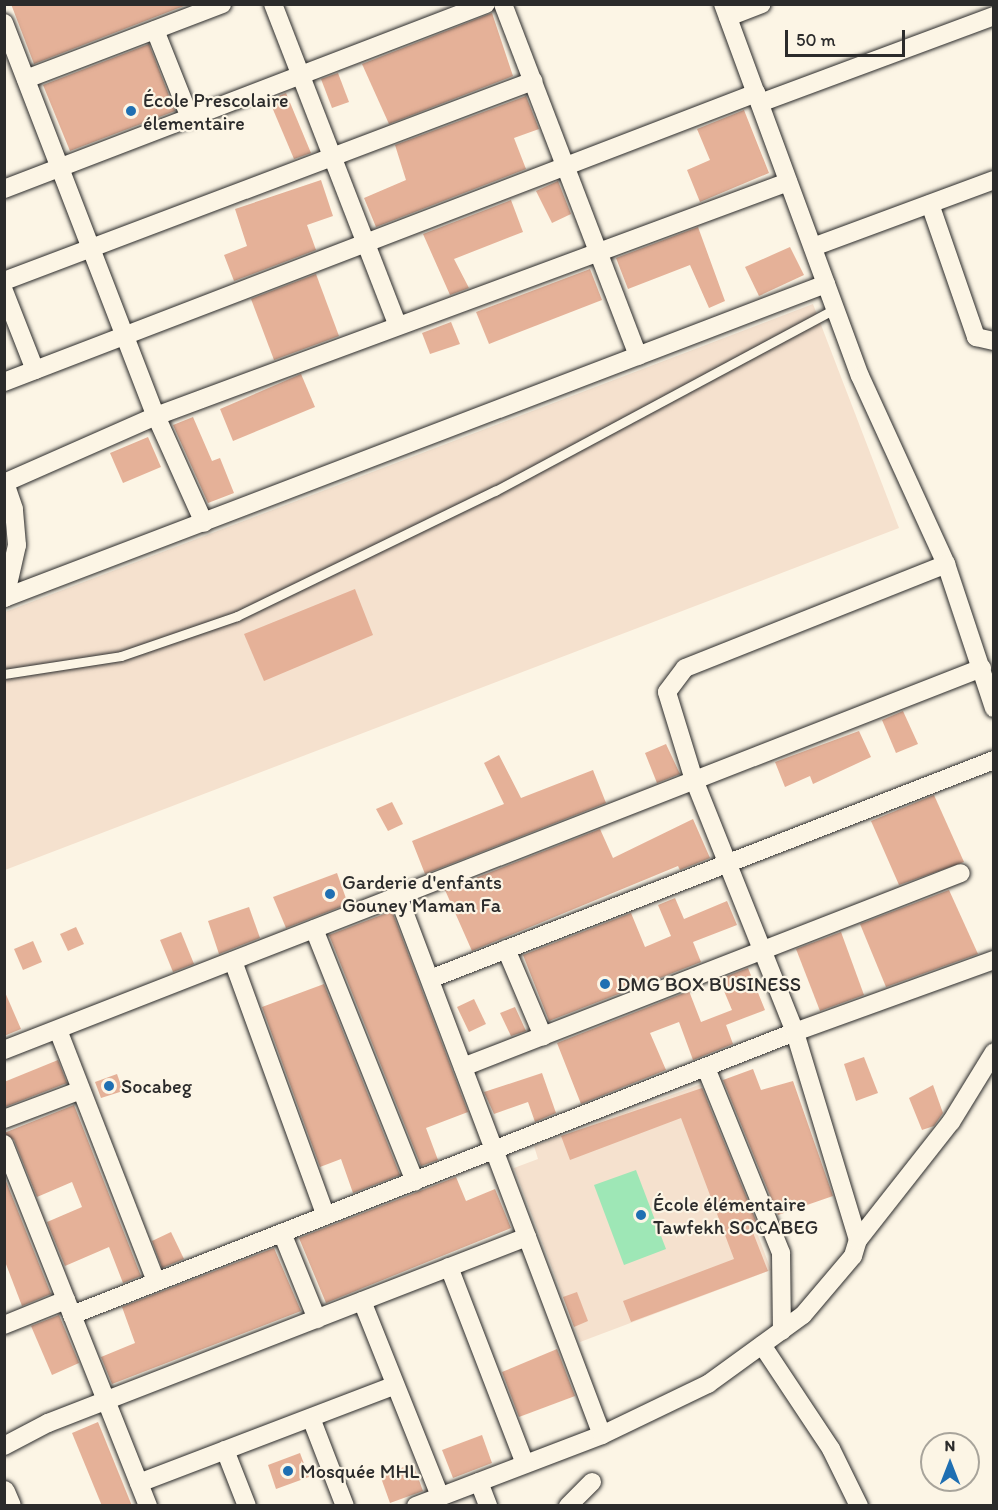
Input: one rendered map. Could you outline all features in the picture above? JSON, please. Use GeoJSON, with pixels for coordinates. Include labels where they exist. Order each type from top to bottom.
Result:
{"type":"FeatureCollection","features":[{"type":"Feature","properties":{"kind":"street"},"geometry":{"type":"LineString","coordinates":[[26,79],[222,4]]}},
{"type":"Feature","properties":{"kind":"street"},"geometry":{"type":"LineString","coordinates":[[273,4],[398,326]]}},
{"type":"Feature","properties":{"kind":"street"},"geometry":{"type":"LineString","coordinates":[[4,189],[486,4]]}},
{"type":"Feature","properties":{"kind":"street"},"geometry":{"type":"LineString","coordinates":[[503,4],[638,356]]}},
{"type":"Feature","properties":{"kind":"street"},"geometry":{"type":"LineString","coordinates":[[762,4],[726,11],[860,376],[946,564],[982,668],[993,708]]}},
{"type":"Feature","properties":{"kind":"street"},"geometry":{"type":"LineString","coordinates":[[4,382],[367,245],[565,166],[993,16]]}},
{"type":"Feature","properties":{"kind":"street"},"geometry":{"type":"LineString","coordinates":[[4,23],[156,416],[204,523]]}},
{"type":"Feature","properties":{"kind":"street"},"geometry":{"type":"LineString","coordinates":[[155,30],[190,118]]}},
{"type":"Feature","properties":{"kind":"street"},"geometry":{"type":"LineString","coordinates":[[4,281],[92,251],[533,81]]}},
{"type":"Feature","properties":{"kind":"street"},"geometry":{"type":"LineString","coordinates":[[813,247],[993,180]]}},
{"type":"Feature","properties":{"kind":"street"},"geometry":{"type":"LineString","coordinates":[[788,182],[597,250],[156,416],[5,483],[14,509],[17,545],[4,598],[826,284]]}},
{"type":"Feature","properties":{"kind":"street"},"geometry":{"type":"LineString","coordinates":[[930,204],[976,337],[993,341]]}},
{"type":"Feature","properties":{"kind":"street"},"geometry":{"type":"LineString","coordinates":[[4,291],[35,370]]}},
{"type":"Feature","properties":{"kind":"street"},"geometry":{"type":"LineString","coordinates":[[858,1240],[795,1032],[694,780],[667,692],[685,668],[946,564]]}},
{"type":"Feature","properties":{"kind":"street"},"geometry":{"type":"LineString","coordinates":[[4,1050],[982,668]]}},
{"type":"Feature","properties":{"kind":"street"},"geometry":{"type":"LineString","coordinates":[[430,979],[993,760]]}},
{"type":"Feature","properties":{"kind":"street"},"geometry":{"type":"LineString","coordinates":[[463,1068],[961,873]]}},
{"type":"Feature","properties":{"kind":"street"},"geometry":{"type":"LineString","coordinates":[[398,896],[602,1435]]}},
{"type":"Feature","properties":{"kind":"street"},"geometry":{"type":"LineString","coordinates":[[314,929],[414,1182]]}},
{"type":"Feature","properties":{"kind":"street"},"geometry":{"type":"LineString","coordinates":[[506,949],[543,1036]]}},
{"type":"Feature","properties":{"kind":"street"},"geometry":{"type":"LineString","coordinates":[[4,1325],[156,1281],[495,1151],[795,1032],[993,960]]}},
{"type":"Feature","properties":{"kind":"street"},"geometry":{"type":"LineString","coordinates":[[232,961],[326,1216]]}},
{"type":"Feature","properties":{"kind":"street"},"geometry":{"type":"LineString","coordinates":[[58,1030],[156,1281]]}},
{"type":"Feature","properties":{"kind":"street"},"geometry":{"type":"LineString","coordinates":[[416,1506],[602,1435],[708,1384],[803,1315],[853,1256],[858,1240],[951,1122],[993,1052]]}},
{"type":"Feature","properties":{"kind":"street"},"geometry":{"type":"LineString","coordinates":[[706,1068],[781,1253],[782,1331]]}},
{"type":"Feature","properties":{"kind":"street"},"geometry":{"type":"LineString","coordinates":[[4,1119],[81,1090]]}},
{"type":"Feature","properties":{"kind":"street"},"geometry":{"type":"LineString","coordinates":[[4,1144],[148,1506]]}},
{"type":"Feature","properties":{"kind":"street"},"geometry":{"type":"LineString","coordinates":[[282,1233],[317,1319]]}},
{"type":"Feature","properties":{"kind":"street"},"geometry":{"type":"LineString","coordinates":[[4,1446],[48,1423],[528,1237]]}},
{"type":"Feature","properties":{"kind":"street"},"geometry":{"type":"LineString","coordinates":[[449,1267],[525,1464]]}},
{"type":"Feature","properties":{"kind":"street"},"geometry":{"type":"LineString","coordinates":[[362,1301],[440,1496]]}},
{"type":"Feature","properties":{"kind":"street"},"geometry":{"type":"LineString","coordinates":[[762,1345],[831,1449],[859,1506]]}},
{"type":"Feature","properties":{"kind":"street"},"geometry":{"type":"LineString","coordinates":[[139,1483],[395,1385]]}},
{"type":"Feature","properties":{"kind":"street"},"geometry":{"type":"LineString","coordinates":[[310,1418],[345,1506]]}},
{"type":"Feature","properties":{"kind":"street"},"geometry":{"type":"LineString","coordinates":[[225,1450],[247,1506]]}},
{"type":"Feature","properties":{"kind":"street"},"geometry":{"type":"LineString","coordinates":[[479,1482],[488,1506]]}},
{"type":"Feature","properties":{"kind":"street"},"geometry":{"type":"LineString","coordinates":[[568,1506],[592,1482]]}},
{"type":"Feature","properties":{"kind":"street"},"geometry":{"type":"LineString","coordinates":[[4,1492],[10,1506]]}},
{"type":"Feature","properties":{"kind":"lane"},"geometry":{"type":"LineString","coordinates":[[4,674],[121,656],[237,616],[495,491],[835,309]]}},
{"type":"Feature","properties":{"kind":"shaded area"},"geometry":{"type":"Polygon","coordinates":[[[813,304],[899,528],[5,870],[5,612],[813,304]]]}},
{"type":"Feature","properties":{"kind":"shaded area","name":"École élémentaire Tawfekh SOCABEG"},"geometry":{"type":"Polygon","coordinates":[[[701,1084],[771,1270],[580,1342],[514,1168],[538,1159],[534,1146],[701,1084]]]}},
{"type":"Feature","properties":{"kind":"green space"},"geometry":{"type":"Polygon","coordinates":[[[636,1170],[666,1249],[624,1265],[594,1185],[636,1170]]]}},
{"type":"Feature","properties":{"kind":"building"},"geometry":{"type":"Polygon","coordinates":[[[11,4],[189,4],[34,64],[11,4]]]}},
{"type":"Feature","properties":{"kind":"building"},"geometry":{"type":"Polygon","coordinates":[[[492,13],[513,76],[389,124],[362,64],[492,13]]]}},
{"type":"Feature","properties":{"kind":"building"},"geometry":{"type":"Polygon","coordinates":[[[149,44],[175,111],[70,151],[43,85],[149,44]]]}},
{"type":"Feature","properties":{"kind":"building"},"geometry":{"type":"Polygon","coordinates":[[[338,73],[349,102],[332,108],[321,79],[338,73]]]}},
{"type":"Feature","properties":{"kind":"building"},"geometry":{"type":"Polygon","coordinates":[[[286,93],[311,153],[294,159],[269,100],[286,93]]]}},
{"type":"Feature","properties":{"kind":"building"},"geometry":{"type":"Polygon","coordinates":[[[526,96],[539,129],[514,138],[526,169],[376,227],[364,198],[406,180],[395,145],[526,96]]]}},
{"type":"Feature","properties":{"kind":"building"},"geometry":{"type":"Polygon","coordinates":[[[744,110],[769,173],[700,202],[687,170],[710,160],[697,129],[744,110]]]}},
{"type":"Feature","properties":{"kind":"building"},"geometry":{"type":"Polygon","coordinates":[[[321,180],[333,216],[307,225],[316,250],[234,281],[224,255],[247,246],[235,209],[321,180]]]}},
{"type":"Feature","properties":{"kind":"building"},"geometry":{"type":"Polygon","coordinates":[[[558,181],[571,214],[552,223],[536,191],[558,181]]]}},
{"type":"Feature","properties":{"kind":"building"},"geometry":{"type":"Polygon","coordinates":[[[511,200],[523,232],[454,259],[469,288],[450,295],[423,234],[511,200]]]}},
{"type":"Feature","properties":{"kind":"building"},"geometry":{"type":"Polygon","coordinates":[[[698,227],[725,301],[709,308],[690,265],[628,289],[616,258],[698,227]]]}},
{"type":"Feature","properties":{"kind":"building"},"geometry":{"type":"Polygon","coordinates":[[[790,247],[804,275],[759,296],[745,267],[790,247]]]}},
{"type":"Feature","properties":{"kind":"building"},"geometry":{"type":"Polygon","coordinates":[[[590,269],[602,300],[489,344],[476,312],[590,269]]]}},
{"type":"Feature","properties":{"kind":"building"},"geometry":{"type":"Polygon","coordinates":[[[316,274],[339,336],[274,360],[251,299],[316,274]]]}},
{"type":"Feature","properties":{"kind":"building"},"geometry":{"type":"Polygon","coordinates":[[[451,322],[460,344],[430,354],[422,333],[451,322]]]}},
{"type":"Feature","properties":{"kind":"building"},"geometry":{"type":"Polygon","coordinates":[[[301,374],[315,407],[233,441],[220,409],[301,374]]]}},
{"type":"Feature","properties":{"kind":"building"},"geometry":{"type":"Polygon","coordinates":[[[193,417],[212,461],[220,458],[234,493],[208,503],[173,425],[193,417]]]}},
{"type":"Feature","properties":{"kind":"building"},"geometry":{"type":"Polygon","coordinates":[[[148,437],[161,467],[123,483],[110,453],[148,437]]]}},
{"type":"Feature","properties":{"kind":"building"},"geometry":{"type":"Polygon","coordinates":[[[355,589],[373,635],[264,681],[244,634],[355,589]]]}},
{"type":"Feature","properties":{"kind":"building"},"geometry":{"type":"Polygon","coordinates":[[[903,711],[918,744],[896,753],[882,720],[903,711]]]}},
{"type":"Feature","properties":{"kind":"building"},"geometry":{"type":"Polygon","coordinates":[[[859,731],[871,757],[813,784],[810,776],[785,787],[775,762],[859,731]]]}},
{"type":"Feature","properties":{"kind":"building"},"geometry":{"type":"Polygon","coordinates":[[[666,744],[680,774],[657,783],[645,753],[666,744]]]}},
{"type":"Feature","properties":{"kind":"building"},"geometry":{"type":"Polygon","coordinates":[[[499,755],[521,798],[593,770],[606,803],[425,874],[412,841],[504,804],[484,763],[499,755]]]}},
{"type":"Feature","properties":{"kind":"building"},"geometry":{"type":"Polygon","coordinates":[[[934,795],[964,862],[899,885],[871,821],[934,795]]]}},
{"type":"Feature","properties":{"kind":"building"},"geometry":{"type":"Polygon","coordinates":[[[392,802],[403,824],[388,831],[376,809],[392,802]]]}},
{"type":"Feature","properties":{"kind":"building"},"geometry":{"type":"Polygon","coordinates":[[[693,819],[710,858],[680,870],[678,866],[472,951],[445,890],[600,829],[613,858],[693,819]]]}},
{"type":"Feature","properties":{"kind":"building"},"geometry":{"type":"Polygon","coordinates":[[[337,873],[348,904],[286,928],[273,897],[337,873]]]}},
{"type":"Feature","properties":{"kind":"building"},"geometry":{"type":"Polygon","coordinates":[[[949,890],[978,954],[886,987],[860,924],[949,890]]]}},
{"type":"Feature","properties":{"kind":"building"},"geometry":{"type":"Polygon","coordinates":[[[675,898],[684,919],[727,901],[737,925],[693,942],[701,962],[549,1021],[523,955],[631,913],[645,947],[671,936],[658,905],[675,898]]]}},
{"type":"Feature","properties":{"kind":"building"},"geometry":{"type":"Polygon","coordinates":[[[249,907],[260,938],[219,954],[208,921],[249,907]]]}},
{"type":"Feature","properties":{"kind":"building"},"geometry":{"type":"Polygon","coordinates":[[[392,911],[468,1112],[426,1128],[438,1160],[421,1166],[329,935],[392,911]]]}},
{"type":"Feature","properties":{"kind":"building"},"geometry":{"type":"Polygon","coordinates":[[[76,927],[84,944],[68,951],[60,934],[76,927]]]}},
{"type":"Feature","properties":{"kind":"building"},"geometry":{"type":"Polygon","coordinates":[[[181,932],[194,964],[173,972],[160,940],[181,932]]]}},
{"type":"Feature","properties":{"kind":"building"},"geometry":{"type":"Polygon","coordinates":[[[841,932],[864,995],[820,1011],[796,949],[841,932]]]}},
{"type":"Feature","properties":{"kind":"building"},"geometry":{"type":"Polygon","coordinates":[[[33,941],[42,962],[23,970],[14,949],[33,941]]]}},
{"type":"Feature","properties":{"kind":"building"},"geometry":{"type":"Polygon","coordinates":[[[748,968],[765,1010],[726,1025],[733,1044],[693,1060],[679,1022],[650,1033],[666,1070],[581,1104],[557,1043],[689,991],[701,1022],[732,1010],[719,979],[748,968]]]}},
{"type":"Feature","properties":{"kind":"building"},"geometry":{"type":"Polygon","coordinates":[[[324,984],[400,1175],[353,1193],[341,1159],[320,1167],[262,1007],[324,984]]]}},
{"type":"Feature","properties":{"kind":"building"},"geometry":{"type":"Polygon","coordinates":[[[4,990],[21,1029],[4,1036],[4,990]]]}},
{"type":"Feature","properties":{"kind":"building"},"geometry":{"type":"Polygon","coordinates":[[[474,999],[486,1024],[469,1032],[457,1007],[474,999]]]}},
{"type":"Feature","properties":{"kind":"building"},"geometry":{"type":"Polygon","coordinates":[[[515,1007],[526,1031],[511,1036],[500,1013],[515,1007]]]}},
{"type":"Feature","properties":{"kind":"building"},"geometry":{"type":"Polygon","coordinates":[[[864,1057],[878,1093],[856,1101],[844,1064],[864,1057]]]}},
{"type":"Feature","properties":{"kind":"building"},"geometry":{"type":"Polygon","coordinates":[[[58,1060],[67,1083],[5,1107],[4,1082],[58,1060]]]}},
{"type":"Feature","properties":{"kind":"building"},"geometry":{"type":"Polygon","coordinates":[[[753,1069],[761,1090],[793,1081],[833,1196],[778,1215],[723,1080],[753,1069]]]}},
{"type":"Feature","properties":{"kind":"building"},"geometry":{"type":"Polygon","coordinates":[[[542,1073],[556,1113],[535,1122],[528,1102],[494,1114],[484,1092],[542,1073]]]}},
{"type":"Feature","properties":{"kind":"building","name":"Socabeg"},"geometry":{"type":"Polygon","coordinates":[[[117,1074],[123,1091],[101,1098],[95,1082],[117,1074]]]}},
{"type":"Feature","properties":{"kind":"building"},"geometry":{"type":"Polygon","coordinates":[[[933,1085],[943,1113],[934,1126],[922,1130],[909,1098],[933,1085]]]}},
{"type":"Feature","properties":{"kind":"building"},"geometry":{"type":"Polygon","coordinates":[[[702,1088],[757,1223],[750,1225],[768,1271],[631,1322],[623,1301],[734,1259],[681,1118],[570,1160],[561,1136],[702,1088]]]}},
{"type":"Feature","properties":{"kind":"building"},"geometry":{"type":"Polygon","coordinates":[[[74,1105],[141,1276],[123,1283],[109,1247],[65,1266],[47,1222],[82,1207],[72,1182],[37,1197],[14,1140],[4,1133],[74,1105]]]}},
{"type":"Feature","properties":{"kind":"building"},"geometry":{"type":"Polygon","coordinates":[[[4,1176],[51,1294],[22,1306],[4,1259],[4,1176]]]}},
{"type":"Feature","properties":{"kind":"building"},"geometry":{"type":"Polygon","coordinates":[[[456,1177],[466,1201],[495,1189],[511,1228],[326,1303],[299,1238],[456,1177]]]}},
{"type":"Feature","properties":{"kind":"building"},"geometry":{"type":"Polygon","coordinates":[[[171,1232],[184,1259],[162,1268],[152,1241],[171,1232]]]}},
{"type":"Feature","properties":{"kind":"building"},"geometry":{"type":"Polygon","coordinates":[[[274,1248],[301,1311],[112,1384],[101,1357],[135,1343],[122,1307],[274,1248]]]}},
{"type":"Feature","properties":{"kind":"building"},"geometry":{"type":"Polygon","coordinates":[[[577,1292],[588,1321],[574,1327],[563,1297],[577,1292]]]}},
{"type":"Feature","properties":{"kind":"building"},"geometry":{"type":"Polygon","coordinates":[[[59,1315],[79,1363],[52,1375],[31,1326],[59,1315]]]}},
{"type":"Feature","properties":{"kind":"building"},"geometry":{"type":"Polygon","coordinates":[[[557,1349],[575,1396],[519,1417],[502,1372],[557,1349]]]}},
{"type":"Feature","properties":{"kind":"building"},"geometry":{"type":"Polygon","coordinates":[[[98,1422],[132,1506],[102,1506],[72,1433],[98,1422]]]}},
{"type":"Feature","properties":{"kind":"building"},"geometry":{"type":"Polygon","coordinates":[[[482,1435],[492,1463],[453,1478],[442,1450],[482,1435]]]}},
{"type":"Feature","properties":{"kind":"building","name":"Mosquée MHL"},"geometry":{"type":"Polygon","coordinates":[[[300,1453],[309,1477],[276,1489],[268,1465],[300,1453]]]}},
{"type":"Feature","properties":{"kind":"building"},"geometry":{"type":"Polygon","coordinates":[[[413,1464],[423,1491],[390,1503],[380,1475],[413,1464]]]}},
{"type":"Feature","properties":{"kind":"place","name":"École Prescolaire élementaire"},"geometry":{"type":"Point","coordinates":[131,111]}},
{"type":"Feature","properties":{"kind":"place","name":"Garderie d'enfants Gouney Maman Fa"},"geometry":{"type":"Point","coordinates":[330,894]}},
{"type":"Feature","properties":{"kind":"place","name":"DMG BOX BUSINESS"},"geometry":{"type":"Point","coordinates":[605,984]}},
{"type":"Feature","properties":{"kind":"place","name":"Socabeg"},"geometry":{"type":"Point","coordinates":[109,1086]}},
{"type":"Feature","properties":{"kind":"place","name":"École élémentaire Tawfekh SOCABEG"},"geometry":{"type":"Point","coordinates":[641,1215]}},
{"type":"Feature","properties":{"kind":"place","name":"Mosquée MHL"},"geometry":{"type":"Point","coordinates":[288,1471]}}]}
